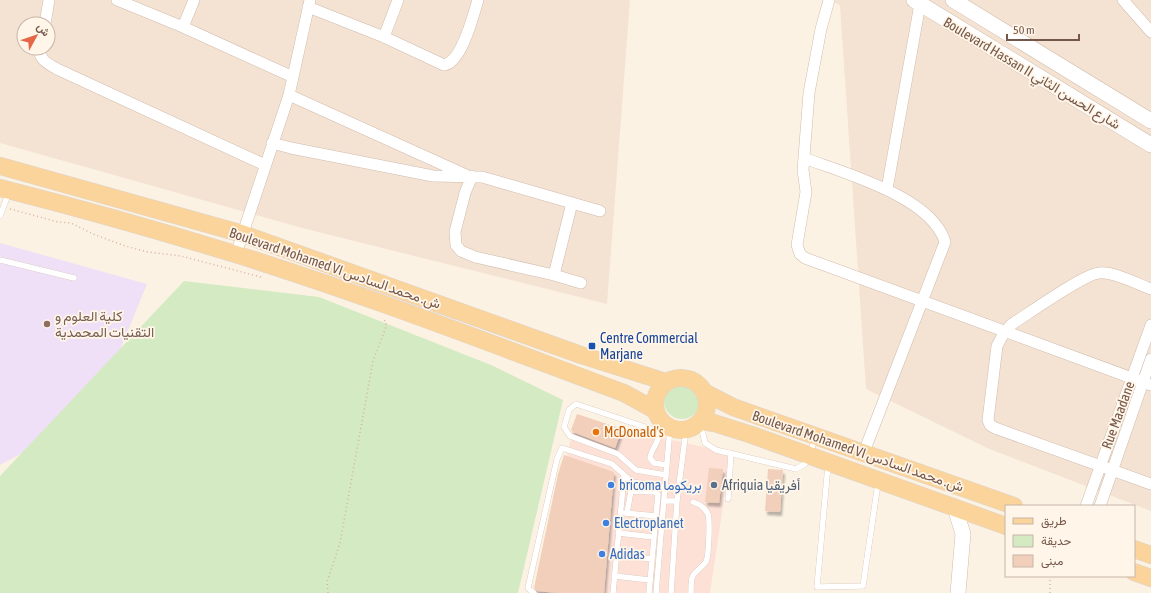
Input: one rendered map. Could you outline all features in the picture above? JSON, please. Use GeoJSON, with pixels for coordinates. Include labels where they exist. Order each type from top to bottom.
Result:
{"type":"FeatureCollection","features":[{"type":"Feature","properties":{"kind":"main road","name":"Boulevard Hassan II شارع الحسن الثاني"},"geometry":{"type":"LineString","coordinates":[[953,0],[1151,121]]}},
{"type":"Feature","properties":{"kind":"main road","name":"Boulevard Hassan II شارع الحسن الثاني"},"geometry":{"type":"LineString","coordinates":[[917,2],[1151,145]]}},
{"type":"Feature","properties":{"kind":"main road","name":"Boulevard Mohamed VI ش. محمد السادس"},"geometry":{"type":"LineString","coordinates":[[0,166],[243,234],[581,354],[666,382]]}},
{"type":"Feature","properties":{"kind":"main road","name":"Boulevard Mohamed VI ش. محمد السادس"},"geometry":{"type":"LineString","coordinates":[[5,189],[147,227],[236,254],[354,294],[624,393],[655,410]]}},
{"type":"Feature","properties":{"kind":"main road"},"geometry":{"type":"LineString","coordinates":[[574,375],[581,354]]}},
{"type":"Feature","properties":{"kind":"main road"},"geometry":{"type":"LineString","coordinates":[[683,378],[692,380],[699,385],[704,392],[707,401],[707,409],[689,426],[660,421],[655,410],[655,399],[659,390],[666,382],[683,378]]}},
{"type":"Feature","properties":{"kind":"main road","name":"Boulevard Mohamed VI ش. محمد السادس"},"geometry":{"type":"LineString","coordinates":[[704,392],[733,407],[1011,505]]}},
{"type":"Feature","properties":{"kind":"main road","name":"Boulevard Mohamed VI ش. محمد السادس"},"geometry":{"type":"LineString","coordinates":[[689,426],[727,427],[1005,526]]}},
{"type":"Feature","properties":{"kind":"main road"},"geometry":{"type":"LineString","coordinates":[[955,508],[963,534],[958,593]]}},
{"type":"Feature","properties":{"kind":"main road"},"geometry":{"type":"LineString","coordinates":[[963,534],[980,516]]}},
{"type":"Feature","properties":{"kind":"main road"},"geometry":{"type":"LineString","coordinates":[[1135,549],[1151,556]]}},
{"type":"Feature","properties":{"kind":"main road"},"geometry":{"type":"LineString","coordinates":[[1135,572],[1151,578]]}},
{"type":"Feature","properties":{"kind":"street"},"geometry":{"type":"LineString","coordinates":[[46,16],[49,0]]}},
{"type":"Feature","properties":{"kind":"street"},"geometry":{"type":"LineString","coordinates":[[118,0],[138,4],[182,27],[293,77]]}},
{"type":"Feature","properties":{"kind":"street"},"geometry":{"type":"LineString","coordinates":[[182,27],[194,0]]}},
{"type":"Feature","properties":{"kind":"street"},"geometry":{"type":"LineString","coordinates":[[384,37],[398,0]]}},
{"type":"Feature","properties":{"kind":"street"},"geometry":{"type":"LineString","coordinates":[[236,254],[289,95],[309,3],[441,65],[447,65],[457,56],[461,49],[478,0]]}},
{"type":"Feature","properties":{"kind":"street"},"geometry":{"type":"LineString","coordinates":[[829,0],[821,29],[809,93],[804,158],[806,192],[796,246],[800,254],[805,258],[1004,333],[1147,384]]}},
{"type":"Feature","properties":{"kind":"street"},"geometry":{"type":"LineString","coordinates":[[1123,0],[1151,32]]}},
{"type":"Feature","properties":{"kind":"street"},"geometry":{"type":"LineString","coordinates":[[887,189],[917,2]]}},
{"type":"Feature","properties":{"kind":"street"},"geometry":{"type":"LineString","coordinates":[[41,56],[42,59],[57,69],[265,165]]}},
{"type":"Feature","properties":{"kind":"street"},"geometry":{"type":"LineString","coordinates":[[289,95],[469,176]]}},
{"type":"Feature","properties":{"kind":"street"},"geometry":{"type":"LineString","coordinates":[[272,143],[433,176],[469,176],[502,182],[600,211]]}},
{"type":"Feature","properties":{"kind":"street"},"geometry":{"type":"LineString","coordinates":[[804,158],[887,189],[919,210],[942,233],[944,242],[942,252],[921,301],[864,452]]}},
{"type":"Feature","properties":{"kind":"street"},"geometry":{"type":"LineString","coordinates":[[469,176],[455,232],[456,245],[461,251],[475,256],[581,283]]}},
{"type":"Feature","properties":{"kind":"street"},"geometry":{"type":"LineString","coordinates":[[554,275],[572,203]]}},
{"type":"Feature","properties":{"kind":"street"},"geometry":{"type":"LineString","coordinates":[[1151,289],[1108,273],[1098,272],[1077,282],[1012,324],[1004,333],[997,346],[988,420],[990,425],[995,428],[1151,484]]}},
{"type":"Feature","properties":{"kind":"street","name":"Rue Maadane"},"geometry":{"type":"LineString","coordinates":[[1086,505],[1151,325]]}},
{"type":"Feature","properties":{"kind":"street","name":"Rue Maadane"},"geometry":{"type":"LineString","coordinates":[[1100,505],[1112,470],[1147,384],[1151,359]]}},
{"type":"Feature","properties":{"kind":"lane"},"geometry":{"type":"LineString","coordinates":[[0,216],[4,208],[5,189]]}},
{"type":"Feature","properties":{"kind":"lane"},"geometry":{"type":"LineString","coordinates":[[0,260],[74,278]]}},
{"type":"Feature","properties":{"kind":"lane"},"geometry":{"type":"LineString","coordinates":[[666,475],[636,470],[618,454],[570,436],[564,427],[569,410],[576,404],[654,430],[659,435],[658,441],[650,452],[650,458],[654,463],[667,465]]}},
{"type":"Feature","properties":{"kind":"lane"},"geometry":{"type":"LineString","coordinates":[[689,426],[703,434],[705,444],[716,450],[796,469],[805,464],[810,456],[817,436]]}},
{"type":"Feature","properties":{"kind":"lane"},"geometry":{"type":"LineString","coordinates":[[656,593],[667,465],[689,426]]}},
{"type":"Feature","properties":{"kind":"lane"},"geometry":{"type":"LineString","coordinates":[[671,593],[677,501],[689,426]]}},
{"type":"Feature","properties":{"kind":"lane"},"geometry":{"type":"LineString","coordinates":[[534,593],[528,588],[559,451],[562,448],[566,448],[612,464],[624,476],[637,483],[666,487]]}},
{"type":"Feature","properties":{"kind":"lane"},"geometry":{"type":"LineString","coordinates":[[728,499],[731,453]]}},
{"type":"Feature","properties":{"kind":"lane"},"geometry":{"type":"LineString","coordinates":[[828,463],[817,587],[863,586],[878,481]]}},
{"type":"Feature","properties":{"kind":"lane"},"geometry":{"type":"LineString","coordinates":[[613,593],[624,476]]}},
{"type":"Feature","properties":{"kind":"lane"},"geometry":{"type":"LineString","coordinates":[[627,513],[630,493],[634,490],[658,494],[649,593]]}},
{"type":"Feature","properties":{"kind":"lane"},"geometry":{"type":"LineString","coordinates":[[664,501],[677,501]]}},
{"type":"Feature","properties":{"kind":"lane"},"geometry":{"type":"LineString","coordinates":[[691,593],[693,575],[706,562],[708,552],[708,515],[703,507],[693,502]]}},
{"type":"Feature","properties":{"kind":"lane"},"geometry":{"type":"LineString","coordinates":[[620,512],[656,516]]}},
{"type":"Feature","properties":{"kind":"lane"},"geometry":{"type":"LineString","coordinates":[[618,533],[654,537]]}},
{"type":"Feature","properties":{"kind":"lane"},"geometry":{"type":"LineString","coordinates":[[616,555],[652,559]]}},
{"type":"Feature","properties":{"kind":"lane"},"geometry":{"type":"LineString","coordinates":[[614,576],[650,580]]}},
{"type":"Feature","properties":{"kind":"path"},"geometry":{"type":"LineString","coordinates":[[4,208],[58,222],[71,223],[93,234],[125,246],[148,252],[181,256],[265,278]]}},
{"type":"Feature","properties":{"kind":"path"},"geometry":{"type":"LineString","coordinates":[[328,593],[327,582],[340,543],[373,361],[386,327],[386,322],[377,315]]}},
{"type":"Feature","properties":{"kind":"path"},"geometry":{"type":"LineString","coordinates":[[1050,577],[1050,593]]}},
{"type":"Feature","properties":{"kind":"shaded area"},"geometry":{"type":"Polygon","coordinates":[[[0,0],[630,0],[607,304],[306,229],[0,143],[0,0]]]}},
{"type":"Feature","properties":{"kind":"shaded area"},"geometry":{"type":"Polygon","coordinates":[[[832,0],[1151,0],[1151,511],[987,448],[866,389],[840,6],[832,0]]]}},
{"type":"Feature","properties":{"kind":"shaded area"},"geometry":{"type":"Polygon","coordinates":[[[0,243],[147,284],[115,362],[34,447],[0,465],[0,243]]]}},
{"type":"Feature","properties":{"kind":"shaded area"},"geometry":{"type":"Polygon","coordinates":[[[577,414],[622,429],[731,453],[710,593],[534,593],[577,414]]]}},
{"type":"Feature","properties":{"kind":"green space"},"geometry":{"type":"Polygon","coordinates":[[[184,281],[319,297],[491,365],[563,400],[518,593],[0,593],[0,476],[184,281]]]}},
{"type":"Feature","properties":{"kind":"green space"},"geometry":{"type":"Polygon","coordinates":[[[686,383],[695,388],[699,394],[699,408],[695,414],[686,419],[678,419],[669,414],[665,408],[664,397],[669,388],[675,384],[686,383]]]}},
{"type":"Feature","properties":{"kind":"building","name":"McDonald's"},"geometry":{"type":"Polygon","coordinates":[[[577,414],[622,429],[615,448],[573,432],[571,430],[577,414]]]}},
{"type":"Feature","properties":{"kind":"building"},"geometry":{"type":"Polygon","coordinates":[[[564,455],[614,472],[604,593],[557,593],[538,591],[534,588],[558,474],[564,455]]]}},
{"type":"Feature","properties":{"kind":"building","name":"Afriquia أفريقيا"},"geometry":{"type":"Polygon","coordinates":[[[709,468],[723,469],[719,503],[705,502],[709,468]]]}},
{"type":"Feature","properties":{"kind":"building"},"geometry":{"type":"Polygon","coordinates":[[[768,469],[783,470],[780,512],[765,511],[768,469]]]}},
{"type":"Feature","properties":{"kind":"place","name":"كلية العلوم و التقنيات المحمدية"},"geometry":{"type":"Point","coordinates":[47,324]}},
{"type":"Feature","properties":{"kind":"place","name":"Centre Commercial Marjane"},"geometry":{"type":"Point","coordinates":[592,346]}},
{"type":"Feature","properties":{"kind":"place","name":"McDonald's"},"geometry":{"type":"Point","coordinates":[596,432]}},
{"type":"Feature","properties":{"kind":"place","name":"bricoma بريكوما"},"geometry":{"type":"Point","coordinates":[611,485]}},
{"type":"Feature","properties":{"kind":"place","name":"Afriquia أفريقيا"},"geometry":{"type":"Point","coordinates":[714,485]}},
{"type":"Feature","properties":{"kind":"place","name":"Electroplanet"},"geometry":{"type":"Point","coordinates":[606,523]}},
{"type":"Feature","properties":{"kind":"place","name":"Adidas"},"geometry":{"type":"Point","coordinates":[602,554]}}]}
